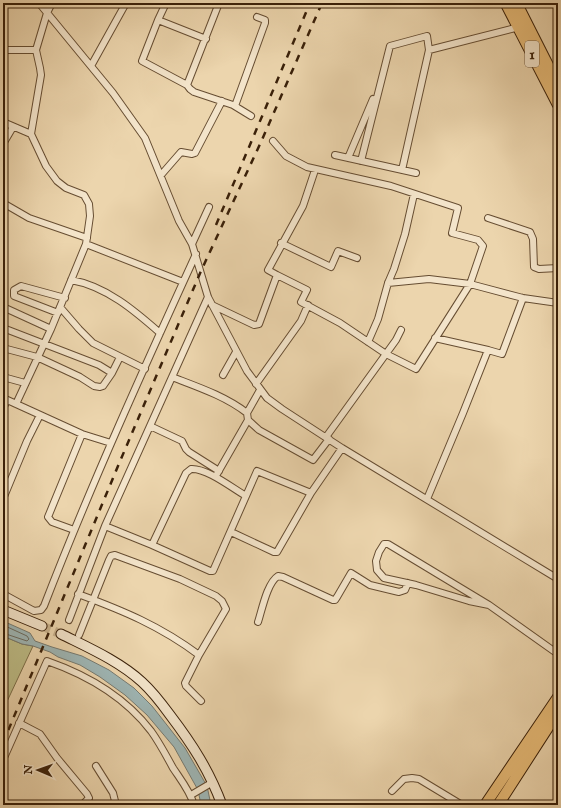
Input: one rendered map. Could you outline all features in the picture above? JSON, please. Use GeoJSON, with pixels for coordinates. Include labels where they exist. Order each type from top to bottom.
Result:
{"type":"FeatureCollection","features":[{"type":"Feature","properties":{"kind":"highway","name":"1"},"geometry":{"type":"LineString","coordinates":[[506,3],[558,104]]}},
{"type":"Feature","properties":{"kind":"highway","name":"1"},"geometry":{"type":"LineString","coordinates":[[516,3],[554,67],[558,86]]}},
{"type":"Feature","properties":{"kind":"main road"},"geometry":{"type":"LineString","coordinates":[[485,805],[510,778],[553,715],[558,697]]}},
{"type":"Feature","properties":{"kind":"main road"},"geometry":{"type":"LineString","coordinates":[[498,805],[510,778]]}},
{"type":"Feature","properties":{"kind":"street"},"geometry":{"type":"LineString","coordinates":[[39,3],[92,66],[139,128],[149,147],[179,221],[192,244],[208,297],[236,352],[260,390],[267,398],[342,448],[558,579]]}},
{"type":"Feature","properties":{"kind":"street"},"geometry":{"type":"LineString","coordinates":[[16,404],[65,298],[87,241],[90,216],[87,198],[84,194],[66,188],[57,181],[46,166],[31,134],[40,75],[36,50],[47,13],[52,3]]}},
{"type":"Feature","properties":{"kind":"street"},"geometry":{"type":"LineString","coordinates":[[92,66],[126,3]]}},
{"type":"Feature","properties":{"kind":"street"},"geometry":{"type":"LineString","coordinates":[[166,3],[142,61],[187,85],[194,92],[236,106],[251,116]]}},
{"type":"Feature","properties":{"kind":"street"},"geometry":{"type":"LineString","coordinates":[[187,85],[219,3]]}},
{"type":"Feature","properties":{"kind":"street"},"geometry":{"type":"LineString","coordinates":[[236,106],[265,24],[265,20],[257,17]]}},
{"type":"Feature","properties":{"kind":"street"},"geometry":{"type":"LineString","coordinates":[[158,20],[206,39]]}},
{"type":"Feature","properties":{"kind":"street"},"geometry":{"type":"LineString","coordinates":[[429,50],[519,27]]}},
{"type":"Feature","properties":{"kind":"street"},"geometry":{"type":"LineString","coordinates":[[361,161],[390,46],[427,36],[429,50],[402,170]]}},
{"type":"Feature","properties":{"kind":"street"},"geometry":{"type":"LineString","coordinates":[[3,50],[36,50]]}},
{"type":"Feature","properties":{"kind":"street"},"geometry":{"type":"LineString","coordinates":[[348,158],[381,81]]}},
{"type":"Feature","properties":{"kind":"street"},"geometry":{"type":"LineString","coordinates":[[161,175],[181,152],[195,153],[222,101]]}},
{"type":"Feature","properties":{"kind":"street"},"geometry":{"type":"LineString","coordinates":[[3,122],[31,134]]}},
{"type":"Feature","properties":{"kind":"street"},"geometry":{"type":"LineString","coordinates":[[3,144],[14,127]]}},
{"type":"Feature","properties":{"kind":"street"},"geometry":{"type":"LineString","coordinates":[[273,141],[281,151],[307,168],[358,178],[458,208],[452,233],[478,240],[483,246],[470,284],[416,369],[386,354],[340,323],[301,302],[306,290],[268,270],[303,206],[315,170]]}},
{"type":"Feature","properties":{"kind":"street"},"geometry":{"type":"LineString","coordinates":[[335,155],[416,173]]}},
{"type":"Feature","properties":{"kind":"street"},"geometry":{"type":"LineString","coordinates":[[368,342],[378,319],[388,283],[405,234],[414,194]]}},
{"type":"Feature","properties":{"kind":"street"},"geometry":{"type":"LineString","coordinates":[[3,203],[29,218],[183,282]]}},
{"type":"Feature","properties":{"kind":"street"},"geometry":{"type":"LineString","coordinates":[[192,244],[209,207]]}},
{"type":"Feature","properties":{"kind":"street"},"geometry":{"type":"LineString","coordinates":[[488,218],[530,232],[533,239],[534,267],[540,269],[558,268]]}},
{"type":"Feature","properties":{"kind":"street"},"geometry":{"type":"LineString","coordinates":[[282,243],[331,267],[338,251],[357,258]]}},
{"type":"Feature","properties":{"kind":"street"},"geometry":{"type":"LineString","coordinates":[[3,594],[34,611],[41,610],[44,606],[111,443],[196,254]]}},
{"type":"Feature","properties":{"kind":"street"},"geometry":{"type":"LineString","coordinates":[[212,304],[254,325],[258,325],[277,275]]}},
{"type":"Feature","properties":{"kind":"street"},"geometry":{"type":"LineString","coordinates":[[388,283],[429,279],[470,284],[523,298],[558,303]]}},
{"type":"Feature","properties":{"kind":"street"},"geometry":{"type":"LineString","coordinates":[[71,280],[91,285],[117,299],[145,319],[160,333]]}},
{"type":"Feature","properties":{"kind":"street"},"geometry":{"type":"LineString","coordinates":[[65,298],[21,286],[14,290],[14,296],[59,310],[92,343],[145,369]]}},
{"type":"Feature","properties":{"kind":"street"},"geometry":{"type":"LineString","coordinates":[[69,620],[105,526],[208,297]]}},
{"type":"Feature","properties":{"kind":"street"},"geometry":{"type":"LineString","coordinates":[[435,338],[502,354],[523,298]]}},
{"type":"Feature","properties":{"kind":"street"},"geometry":{"type":"LineString","coordinates":[[256,384],[300,321],[308,305]]}},
{"type":"Feature","properties":{"kind":"street"},"geometry":{"type":"LineString","coordinates":[[3,307],[51,329]]}},
{"type":"Feature","properties":{"kind":"street"},"geometry":{"type":"LineString","coordinates":[[3,328],[98,365],[112,373]]}},
{"type":"Feature","properties":{"kind":"street"},"geometry":{"type":"LineString","coordinates":[[172,377],[212,393],[233,404],[247,416],[259,430],[311,460],[314,460],[327,438],[401,330]]}},
{"type":"Feature","properties":{"kind":"street"},"geometry":{"type":"LineString","coordinates":[[3,348],[37,357],[98,387],[103,386],[120,357]]}},
{"type":"Feature","properties":{"kind":"street"},"geometry":{"type":"LineString","coordinates":[[426,499],[488,350]]}},
{"type":"Feature","properties":{"kind":"street"},"geometry":{"type":"LineString","coordinates":[[224,375],[236,352]]}},
{"type":"Feature","properties":{"kind":"street"},"geometry":{"type":"LineString","coordinates":[[3,376],[25,383]]}},
{"type":"Feature","properties":{"kind":"street"},"geometry":{"type":"LineString","coordinates":[[216,477],[260,390]]}},
{"type":"Feature","properties":{"kind":"street"},"geometry":{"type":"LineString","coordinates":[[3,409],[5,399],[82,434],[111,443]]}},
{"type":"Feature","properties":{"kind":"street"},"geometry":{"type":"LineString","coordinates":[[3,499],[27,441],[40,415]]}},
{"type":"Feature","properties":{"kind":"street"},"geometry":{"type":"LineString","coordinates":[[150,426],[182,441],[189,452],[219,471]]}},
{"type":"Feature","properties":{"kind":"street"},"geometry":{"type":"LineString","coordinates":[[74,530],[50,521],[48,516],[82,434]]}},
{"type":"Feature","properties":{"kind":"street"},"geometry":{"type":"LineString","coordinates":[[231,532],[277,552],[311,493],[342,448]]}},
{"type":"Feature","properties":{"kind":"street"},"geometry":{"type":"LineString","coordinates":[[152,545],[188,471],[194,469],[199,470],[216,477],[246,496]]}},
{"type":"Feature","properties":{"kind":"street"},"geometry":{"type":"LineString","coordinates":[[105,526],[212,571],[214,570],[257,471],[311,493]]}},
{"type":"Feature","properties":{"kind":"street"},"geometry":{"type":"LineString","coordinates":[[489,605],[384,578],[378,573],[376,566],[377,556],[384,544],[388,544],[489,605],[558,654]]}},
{"type":"Feature","properties":{"kind":"street"},"geometry":{"type":"LineString","coordinates":[[79,635],[109,560],[111,556],[114,555],[180,579],[216,596],[222,600],[226,610],[185,683],[186,686],[202,701]]}},
{"type":"Feature","properties":{"kind":"street"},"geometry":{"type":"LineString","coordinates":[[258,622],[267,593],[274,579],[278,576],[332,600],[335,600],[351,573],[370,585],[398,592],[405,590],[408,583]]}},
{"type":"Feature","properties":{"kind":"street"},"geometry":{"type":"LineString","coordinates":[[78,594],[156,626],[200,656]]}},
{"type":"Feature","properties":{"kind":"street"},"geometry":{"type":"LineString","coordinates":[[3,610],[42,626]]}},
{"type":"Feature","properties":{"kind":"street"},"geometry":{"type":"LineString","coordinates":[[61,634],[93,650],[143,682],[160,701],[190,741],[213,782],[222,805]]}},
{"type":"Feature","properties":{"kind":"street"},"geometry":{"type":"LineString","coordinates":[[3,760],[47,661],[73,671],[102,686],[131,709],[156,738],[191,795],[194,805]]}},
{"type":"Feature","properties":{"kind":"street"},"geometry":{"type":"LineString","coordinates":[[19,723],[38,733],[42,737],[57,758],[87,794],[89,798],[83,805]]}},
{"type":"Feature","properties":{"kind":"street"},"geometry":{"type":"LineString","coordinates":[[96,766],[113,793],[116,805]]}},
{"type":"Feature","properties":{"kind":"street"},"geometry":{"type":"LineString","coordinates":[[392,791],[404,779],[415,778],[462,805]]}},
{"type":"Feature","properties":{"kind":"street"},"geometry":{"type":"LineString","coordinates":[[191,795],[213,782]]}},
{"type":"Feature","properties":{"kind":"shaded area"},"geometry":{"type":"Polygon","coordinates":[[[3,636],[22,644],[33,646],[3,710],[3,636]]]}},
{"type":"Feature","properties":{"kind":"water"},"geometry":{"type":"Polygon","coordinates":[[[3,621],[30,633],[35,641],[82,656],[109,670],[134,688],[152,706],[185,748],[207,786],[211,805],[201,805],[198,790],[174,747],[147,715],[125,695],[80,665],[58,657],[50,652],[22,644],[3,636],[3,621]]]}},
{"type":"Feature","properties":{"kind":"tunnel"},"geometry":{"type":"LineString","coordinates":[[42,626],[61,634]]}},
{"type":"Feature","properties":{"kind":"railway"},"geometry":{"type":"LineString","coordinates":[[216,225],[310,3]]}},
{"type":"Feature","properties":{"kind":"railway"},"geometry":{"type":"LineString","coordinates":[[3,743],[201,271],[261,142],[322,3]]}}]}
